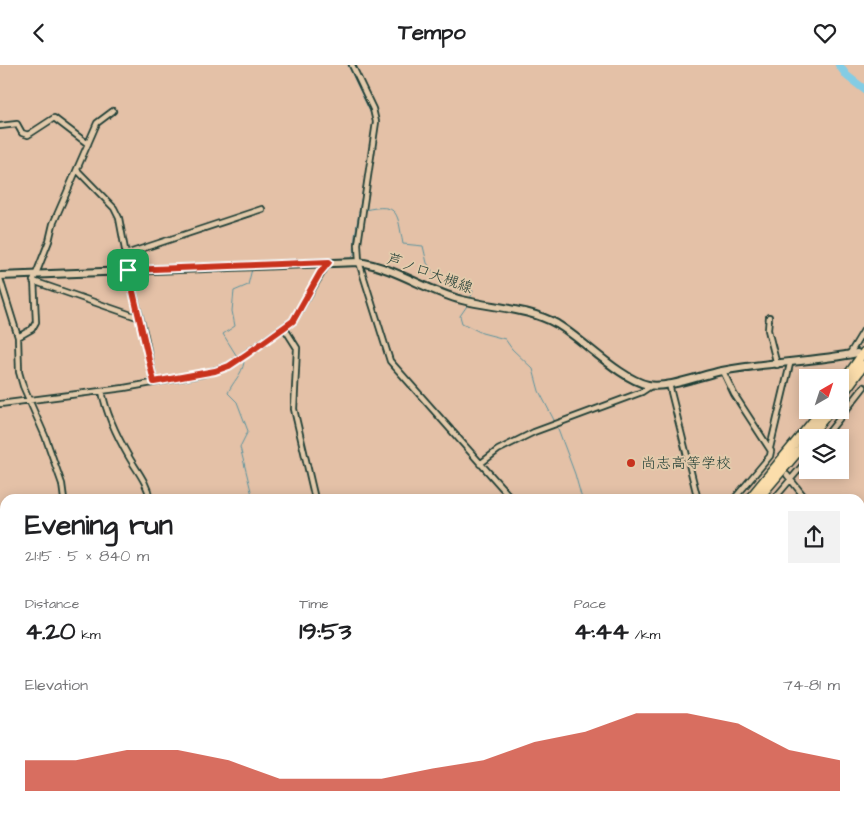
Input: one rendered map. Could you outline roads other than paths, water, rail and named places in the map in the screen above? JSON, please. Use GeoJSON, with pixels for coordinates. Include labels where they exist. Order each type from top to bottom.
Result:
{"type":"FeatureCollection","features":[{"type":"Feature","properties":{"kind":"highway"},"geometry":{"type":"LineString","coordinates":[[849,372],[861,353]]}},
{"type":"Feature","properties":{"kind":"highway"},"geometry":{"type":"LineString","coordinates":[[849,386],[864,365]]}},
{"type":"Feature","properties":{"kind":"highway"},"geometry":{"type":"LineString","coordinates":[[753,494],[815,419]]}},
{"type":"Feature","properties":{"kind":"highway"},"geometry":{"type":"LineString","coordinates":[[816,429],[824,419]]}},
{"type":"Feature","properties":{"kind":"highway"},"geometry":{"type":"LineString","coordinates":[[762,494],[799,450]]}},
{"type":"Feature","properties":{"kind":"main road","name":"芦ノ口大槻線"},"geometry":{"type":"LineString","coordinates":[[0,277],[34,278],[128,270],[359,262],[386,269],[462,300],[542,317],[571,333],[629,377],[651,386],[669,384],[723,371],[790,364],[861,353]]}},
{"type":"Feature","properties":{"kind":"street"},"geometry":{"type":"LineString","coordinates":[[352,65],[373,109],[376,122],[358,240],[359,262],[393,368],[507,494]]}},
{"type":"Feature","properties":{"kind":"street"},"geometry":{"type":"LineString","coordinates":[[18,337],[32,329],[36,322],[34,278],[49,241],[55,217],[97,123],[113,111]]}},
{"type":"Feature","properties":{"kind":"street"},"geometry":{"type":"LineString","coordinates":[[0,126],[15,123],[22,133],[28,135],[54,118],[88,143]]}},
{"type":"Feature","properties":{"kind":"street"},"geometry":{"type":"LineString","coordinates":[[76,170],[116,213],[154,382]]}},
{"type":"Feature","properties":{"kind":"street"},"geometry":{"type":"LineString","coordinates":[[126,254],[262,209]]}},
{"type":"Feature","properties":{"kind":"street"},"geometry":{"type":"LineString","coordinates":[[0,404],[102,391],[187,377],[229,366],[285,329],[298,314],[320,273],[329,262]]}},
{"type":"Feature","properties":{"kind":"street"},"geometry":{"type":"LineString","coordinates":[[0,277],[18,337],[19,372],[62,484],[63,494]]}},
{"type":"Feature","properties":{"kind":"street"},"geometry":{"type":"LineString","coordinates":[[34,278],[140,318]]}},
{"type":"Feature","properties":{"kind":"street"},"geometry":{"type":"LineString","coordinates":[[769,317],[768,330],[777,365]]}},
{"type":"Feature","properties":{"kind":"street"},"geometry":{"type":"LineString","coordinates":[[285,329],[297,347],[294,409],[315,494]]}},
{"type":"Feature","properties":{"kind":"street"},"geometry":{"type":"LineString","coordinates":[[849,355],[864,330]]}},
{"type":"Feature","properties":{"kind":"street"},"geometry":{"type":"LineString","coordinates":[[774,461],[770,456],[770,448],[790,364]]}},
{"type":"Feature","properties":{"kind":"street"},"geometry":{"type":"LineString","coordinates":[[723,371],[734,394],[770,448]]}},
{"type":"Feature","properties":{"kind":"street"},"geometry":{"type":"LineString","coordinates":[[669,384],[697,494]]}},
{"type":"Feature","properties":{"kind":"street"},"geometry":{"type":"LineString","coordinates":[[480,464],[498,450],[525,436],[642,392],[651,386]]}},
{"type":"Feature","properties":{"kind":"street"},"geometry":{"type":"LineString","coordinates":[[831,429],[864,387]]}},
{"type":"Feature","properties":{"kind":"street"},"geometry":{"type":"LineString","coordinates":[[102,391],[113,424],[130,458],[145,481],[149,494]]}},
{"type":"Feature","properties":{"kind":"street"},"geometry":{"type":"LineString","coordinates":[[738,494],[770,456]]}},
{"type":"Feature","properties":{"kind":"street"},"geometry":{"type":"LineString","coordinates":[[778,494],[799,470]]}},
{"type":"Feature","properties":{"kind":"street"},"geometry":{"type":"LineString","coordinates":[[787,475],[802,494]]}},
{"type":"Feature","properties":{"kind":"waterway"},"geometry":{"type":"LineString","coordinates":[[348,65],[372,116]]}},
{"type":"Feature","properties":{"kind":"waterway"},"geometry":{"type":"LineString","coordinates":[[839,65],[847,76],[864,89]]}},
{"type":"Feature","properties":{"kind":"waterway"},"geometry":{"type":"LineString","coordinates":[[255,263],[351,258],[354,255],[355,236],[368,159]]}},
{"type":"Feature","properties":{"kind":"waterway"},"geometry":{"type":"LineString","coordinates":[[365,210],[376,208],[391,209],[398,218],[403,244],[423,246],[427,263],[435,275],[445,282],[473,291],[470,299]]}},
{"type":"Feature","properties":{"kind":"waterway"},"geometry":{"type":"LineString","coordinates":[[238,358],[223,334],[235,326],[232,311],[234,291],[248,285],[252,269]]}},
{"type":"Feature","properties":{"kind":"waterway"},"geometry":{"type":"LineString","coordinates":[[469,303],[460,316],[462,323],[482,333],[505,339],[512,349],[533,369],[539,391],[555,422]]}},
{"type":"Feature","properties":{"kind":"waterway"},"geometry":{"type":"LineString","coordinates":[[241,360],[244,362],[241,371],[228,393],[237,402],[248,431],[240,447],[252,494]]}},
{"type":"Feature","properties":{"kind":"waterway"},"geometry":{"type":"LineString","coordinates":[[557,426],[581,494]]}},
{"type":"Feature","properties":{"kind":"place","name":"尚志高等学校"},"geometry":{"type":"Point","coordinates":[631,463]}}]}
